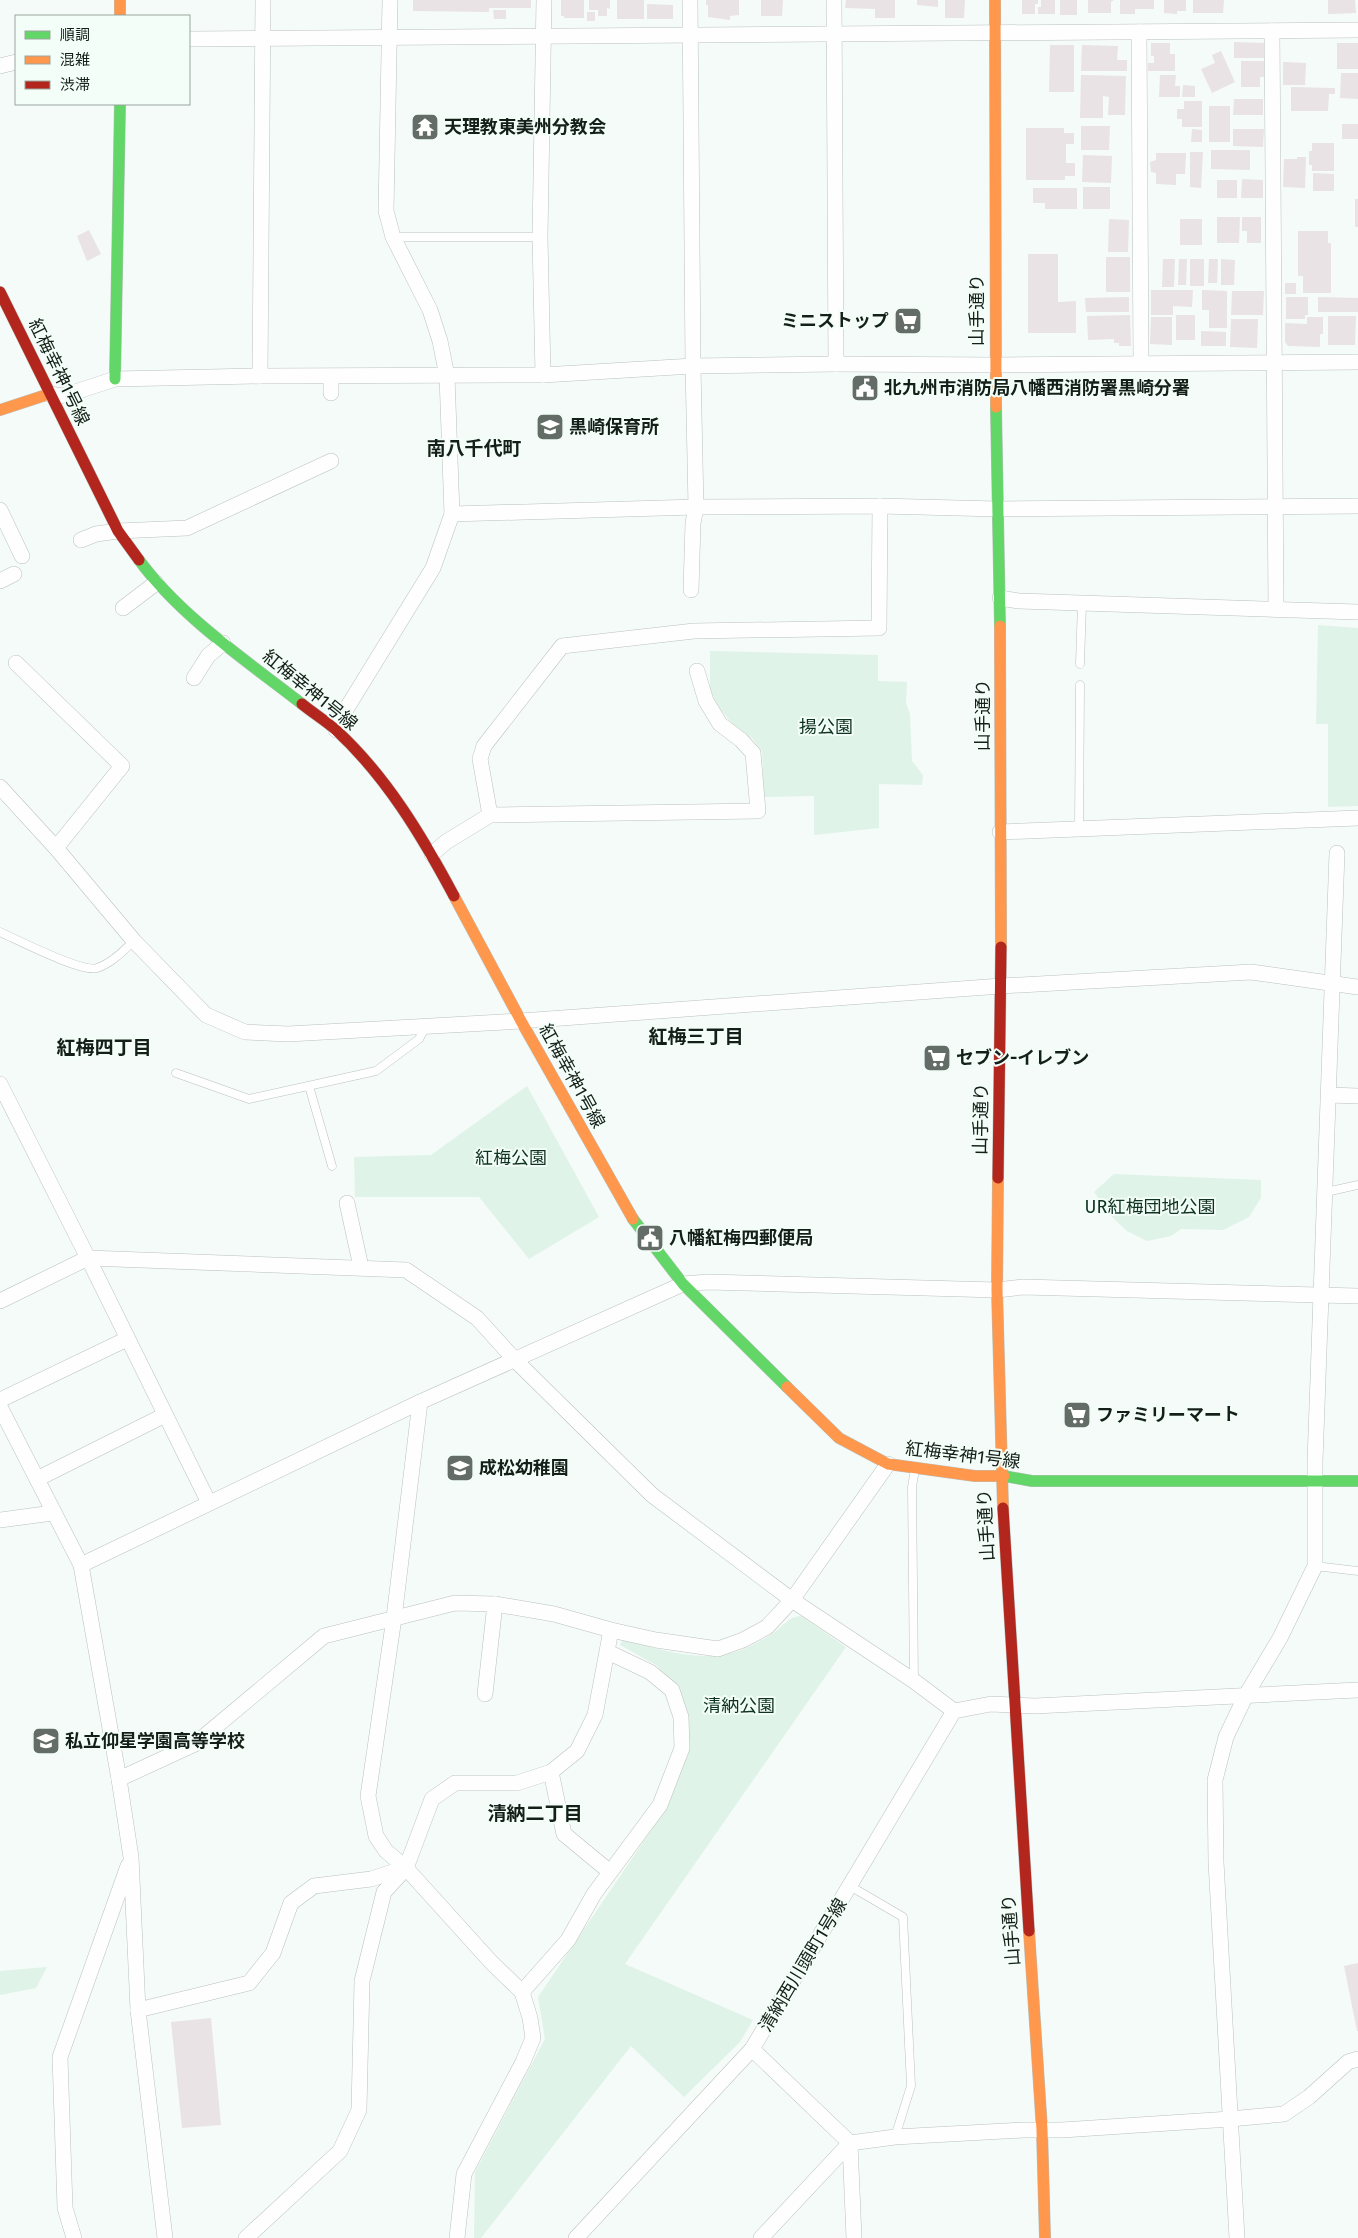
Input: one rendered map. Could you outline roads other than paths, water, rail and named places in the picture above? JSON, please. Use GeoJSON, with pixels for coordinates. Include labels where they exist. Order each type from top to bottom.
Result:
{"type":"FeatureCollection","features":[{"type":"Feature","properties":{"kind":"street"},"geometry":{"type":"LineString","coordinates":[[120,0],[120,15]]}},
{"type":"Feature","properties":{"kind":"street"},"geometry":{"type":"LineString","coordinates":[[260,376],[262,0]]}},
{"type":"Feature","properties":{"kind":"street"},"geometry":{"type":"LineString","coordinates":[[336,730],[345,711],[433,568],[452,514],[448,376],[430,310],[393,238],[386,211],[390,0]]}},
{"type":"Feature","properties":{"kind":"street"},"geometry":{"type":"LineString","coordinates":[[543,375],[540,237],[545,36],[544,0]]}},
{"type":"Feature","properties":{"kind":"street"},"geometry":{"type":"LineString","coordinates":[[690,0],[696,507],[693,523],[691,590]]}},
{"type":"Feature","properties":{"kind":"street"},"geometry":{"type":"LineString","coordinates":[[834,0],[836,364]]}},
{"type":"Feature","properties":{"kind":"street","name":"山手通り"},"geometry":{"type":"LineString","coordinates":[[995,0],[995,365],[1000,598],[1001,986],[997,1290],[1001,1475],[1042,2130],[1045,2238]]}},
{"type":"Feature","properties":{"kind":"street"},"geometry":{"type":"LineString","coordinates":[[190,39],[1358,30]]}},
{"type":"Feature","properties":{"kind":"street"},"geometry":{"type":"LineString","coordinates":[[1272,31],[1276,609]]}},
{"type":"Feature","properties":{"kind":"street"},"geometry":{"type":"LineString","coordinates":[[1138,32],[1141,363]]}},
{"type":"Feature","properties":{"kind":"street"},"geometry":{"type":"LineString","coordinates":[[0,66],[15,62]]}},
{"type":"Feature","properties":{"kind":"street"},"geometry":{"type":"LineString","coordinates":[[115,379],[120,105]]}},
{"type":"Feature","properties":{"kind":"street","name":"紅梅幸神1号線"},"geometry":{"type":"LineString","coordinates":[[0,292],[118,531],[156,583],[223,642],[336,730],[388,786],[432,854],[521,1021],[626,1210],[683,1284],[839,1438],[888,1464],[975,1476],[1001,1475],[1032,1482],[1315,1479],[1358,1481]]}},
{"type":"Feature","properties":{"kind":"street"},"geometry":{"type":"LineString","coordinates":[[0,410],[49,394],[63,396],[115,379],[260,376],[543,375],[693,366],[836,364],[995,365],[1358,362]]}},
{"type":"Feature","properties":{"kind":"street"},"geometry":{"type":"LineString","coordinates":[[331,377],[331,393]]}},
{"type":"Feature","properties":{"kind":"street"},"geometry":{"type":"LineString","coordinates":[[81,540],[96,534],[118,531],[187,528],[331,461]]}},
{"type":"Feature","properties":{"kind":"street"},"geometry":{"type":"LineString","coordinates":[[452,514],[696,507],[880,506],[997,509],[1358,506]]}},
{"type":"Feature","properties":{"kind":"street"},"geometry":{"type":"LineString","coordinates":[[490,815],[480,759],[484,746],[562,646],[694,631],[879,628],[880,506]]}},
{"type":"Feature","properties":{"kind":"street"},"geometry":{"type":"LineString","coordinates":[[0,510],[22,556]]}},
{"type":"Feature","properties":{"kind":"street"},"geometry":{"type":"LineString","coordinates":[[0,581],[14,574]]}},
{"type":"Feature","properties":{"kind":"street"},"geometry":{"type":"LineString","coordinates":[[124,608],[156,583]]}},
{"type":"Feature","properties":{"kind":"street"},"geometry":{"type":"LineString","coordinates":[[1000,598],[1018,601],[1358,612]]}},
{"type":"Feature","properties":{"kind":"street"},"geometry":{"type":"LineString","coordinates":[[194,678],[208,656],[223,642]]}},
{"type":"Feature","properties":{"kind":"street"},"geometry":{"type":"LineString","coordinates":[[16,663],[122,766],[56,848]]}},
{"type":"Feature","properties":{"kind":"street"},"geometry":{"type":"LineString","coordinates":[[432,854],[446,842],[490,815],[758,811],[753,753],[741,740],[720,724],[706,701],[697,671]]}},
{"type":"Feature","properties":{"kind":"street"},"geometry":{"type":"LineString","coordinates":[[0,787],[56,848],[134,941],[206,1015],[245,1032],[288,1034],[521,1021],[1001,986],[1251,972],[1298,977],[1358,987]]}},
{"type":"Feature","properties":{"kind":"street"},"geometry":{"type":"LineString","coordinates":[[1000,832],[1358,818]]}},
{"type":"Feature","properties":{"kind":"street"},"geometry":{"type":"LineString","coordinates":[[1237,2238],[1216,1862],[1215,1780],[1226,1737],[1246,1695],[1280,1638],[1315,1566],[1315,1479],[1337,853]]}},
{"type":"Feature","properties":{"kind":"street"},"geometry":{"type":"LineString","coordinates":[[0,1084],[210,1503]]}},
{"type":"Feature","properties":{"kind":"street"},"geometry":{"type":"LineString","coordinates":[[1329,1095],[1358,1096]]}},
{"type":"Feature","properties":{"kind":"street"},"geometry":{"type":"LineString","coordinates":[[347,1203],[361,1267]]}},
{"type":"Feature","properties":{"kind":"street"},"geometry":{"type":"LineString","coordinates":[[0,1301],[88,1258],[406,1270],[477,1318],[515,1360],[652,1495],[792,1600],[914,1681],[954,1711],[991,1704],[1014,1705],[1358,1690]]}},
{"type":"Feature","properties":{"kind":"street"},"geometry":{"type":"LineString","coordinates":[[81,1565],[420,1402],[683,1284],[708,1282],[997,1290],[1023,1287],[1358,1296]]}},
{"type":"Feature","properties":{"kind":"street"},"geometry":{"type":"LineString","coordinates":[[0,1400],[127,1339]]}},
{"type":"Feature","properties":{"kind":"street"},"geometry":{"type":"LineString","coordinates":[[420,1402],[394,1618],[368,1796],[376,1836],[386,1852],[406,1868],[490,1962],[522,1992],[530,2018],[533,2038],[523,2062],[464,2174],[457,2238]]}},
{"type":"Feature","properties":{"kind":"street"},"geometry":{"type":"LineString","coordinates":[[0,1407],[81,1565],[131,1857],[138,2010],[165,2238]]}},
{"type":"Feature","properties":{"kind":"street"},"geometry":{"type":"LineString","coordinates":[[37,1478],[165,1415]]}},
{"type":"Feature","properties":{"kind":"street"},"geometry":{"type":"LineString","coordinates":[[119,1779],[195,1744],[324,1636],[455,1603],[495,1604],[554,1614],[656,1640],[718,1649],[743,1640],[767,1627],[792,1600],[888,1464]]}},
{"type":"Feature","properties":{"kind":"street"},"geometry":{"type":"LineString","coordinates":[[0,1520],[53,1513]]}},
{"type":"Feature","properties":{"kind":"street"},"geometry":{"type":"LineString","coordinates":[[485,1694],[495,1604]]}},
{"type":"Feature","properties":{"kind":"street"},"geometry":{"type":"LineString","coordinates":[[246,2238],[340,2151],[359,2110],[362,1981],[384,1892],[406,1868],[432,1799],[455,1783],[517,1783],[551,1772],[577,1751],[594,1715],[611,1630]]}},
{"type":"Feature","properties":{"kind":"street"},"geometry":{"type":"LineString","coordinates":[[522,1992],[568,1940],[594,1894],[660,1805],[682,1748],[681,1717],[672,1690],[650,1672],[608,1652]]}},
{"type":"Feature","properties":{"kind":"street","name":"清納西川頭町1号線"},"geometry":{"type":"LineString","coordinates":[[576,2238],[752,2049],[954,1711]]}},
{"type":"Feature","properties":{"kind":"street"},"geometry":{"type":"LineString","coordinates":[[551,1772],[564,1834],[610,1872]]}},
{"type":"Feature","properties":{"kind":"street"},"geometry":{"type":"LineString","coordinates":[[74,2238],[65,2208],[60,2057],[131,1857]]}},
{"type":"Feature","properties":{"kind":"street"},"geometry":{"type":"LineString","coordinates":[[138,2010],[249,1983],[273,1953],[291,1903],[314,1886],[371,1879],[406,1868]]}},
{"type":"Feature","properties":{"kind":"street"},"geometry":{"type":"LineString","coordinates":[[752,2049],[850,2143],[854,2238]]}},
{"type":"Feature","properties":{"kind":"street"},"geometry":{"type":"LineString","coordinates":[[761,2238],[850,2143],[895,2138],[1230,2119],[1284,2114],[1309,2097],[1348,2062],[1358,2059]]}},
{"type":"Feature","properties":{"kind":"lane"},"geometry":{"type":"LineString","coordinates":[[393,238],[540,237]]}},
{"type":"Feature","properties":{"kind":"lane"},"geometry":{"type":"LineString","coordinates":[[1080,664],[1082,603]]}},
{"type":"Feature","properties":{"kind":"lane"},"geometry":{"type":"LineString","coordinates":[[1079,829],[1080,684]]}},
{"type":"Feature","properties":{"kind":"lane"},"geometry":{"type":"LineString","coordinates":[[0,932],[77,966],[95,969],[110,962],[134,941]]}},
{"type":"Feature","properties":{"kind":"lane"},"geometry":{"type":"LineString","coordinates":[[176,1073],[249,1099],[376,1071],[419,1038],[426,1026]]}},
{"type":"Feature","properties":{"kind":"lane"},"geometry":{"type":"LineString","coordinates":[[309,1086],[332,1166]]}},
{"type":"Feature","properties":{"kind":"lane"},"geometry":{"type":"LineString","coordinates":[[1326,1192],[1358,1184]]}},
{"type":"Feature","properties":{"kind":"lane"},"geometry":{"type":"LineString","coordinates":[[914,1681],[912,1488],[915,1469]]}},
{"type":"Feature","properties":{"kind":"lane"},"geometry":{"type":"LineString","coordinates":[[1315,1566],[1358,1571]]}},
{"type":"Feature","properties":{"kind":"lane"},"geometry":{"type":"LineString","coordinates":[[850,1886],[903,1917],[910,2086],[895,2138]]}},
{"type":"Feature","properties":{"kind":"place","name":"天理教東美州分教会"},"geometry":{"type":"Point","coordinates":[425,127]}},
{"type":"Feature","properties":{"kind":"place","name":"ミニストップ"},"geometry":{"type":"Point","coordinates":[908,321]}},
{"type":"Feature","properties":{"kind":"place","name":"北九州市消防局八幡西消防署黒崎分署"},"geometry":{"type":"Point","coordinates":[865,388]}},
{"type":"Feature","properties":{"kind":"place","name":"黒崎保育所"},"geometry":{"type":"Point","coordinates":[550,427]}},
{"type":"Feature","properties":{"kind":"place","name":"セブン-イレブン"},"geometry":{"type":"Point","coordinates":[937,1058]}},
{"type":"Feature","properties":{"kind":"place","name":"八幡紅梅四郵便局"},"geometry":{"type":"Point","coordinates":[650,1238]}},
{"type":"Feature","properties":{"kind":"place","name":"ファミリーマート"},"geometry":{"type":"Point","coordinates":[1077,1415]}},
{"type":"Feature","properties":{"kind":"place","name":"成松幼稚園"},"geometry":{"type":"Point","coordinates":[460,1468]}},
{"type":"Feature","properties":{"kind":"place","name":"私立仰星学園高等学校"},"geometry":{"type":"Point","coordinates":[46,1741]}},
{"type":"Feature","properties":{"kind":"district","name":"南八千代町"},"geometry":{"type":"Point","coordinates":[474,448]}},
{"type":"Feature","properties":{"kind":"district","name":"紅梅三丁目"},"geometry":{"type":"Point","coordinates":[696,1036]}},
{"type":"Feature","properties":{"kind":"district","name":"紅梅四丁目"},"geometry":{"type":"Point","coordinates":[104,1047]}},
{"type":"Feature","properties":{"kind":"district","name":"清納二丁目"},"geometry":{"type":"Point","coordinates":[535,1813]}},
{"type":"Feature","properties":{"kind":"park label","name":"揚公園"},"geometry":{"type":"Point","coordinates":[826,727]}},
{"type":"Feature","properties":{"kind":"park label","name":"紅梅公園"},"geometry":{"type":"Point","coordinates":[511,1158]}},
{"type":"Feature","properties":{"kind":"park label","name":"UR紅梅団地公園"},"geometry":{"type":"Point","coordinates":[1150,1207]}},
{"type":"Feature","properties":{"kind":"park label","name":"清納公園"},"geometry":{"type":"Point","coordinates":[739,1706]}}]}
